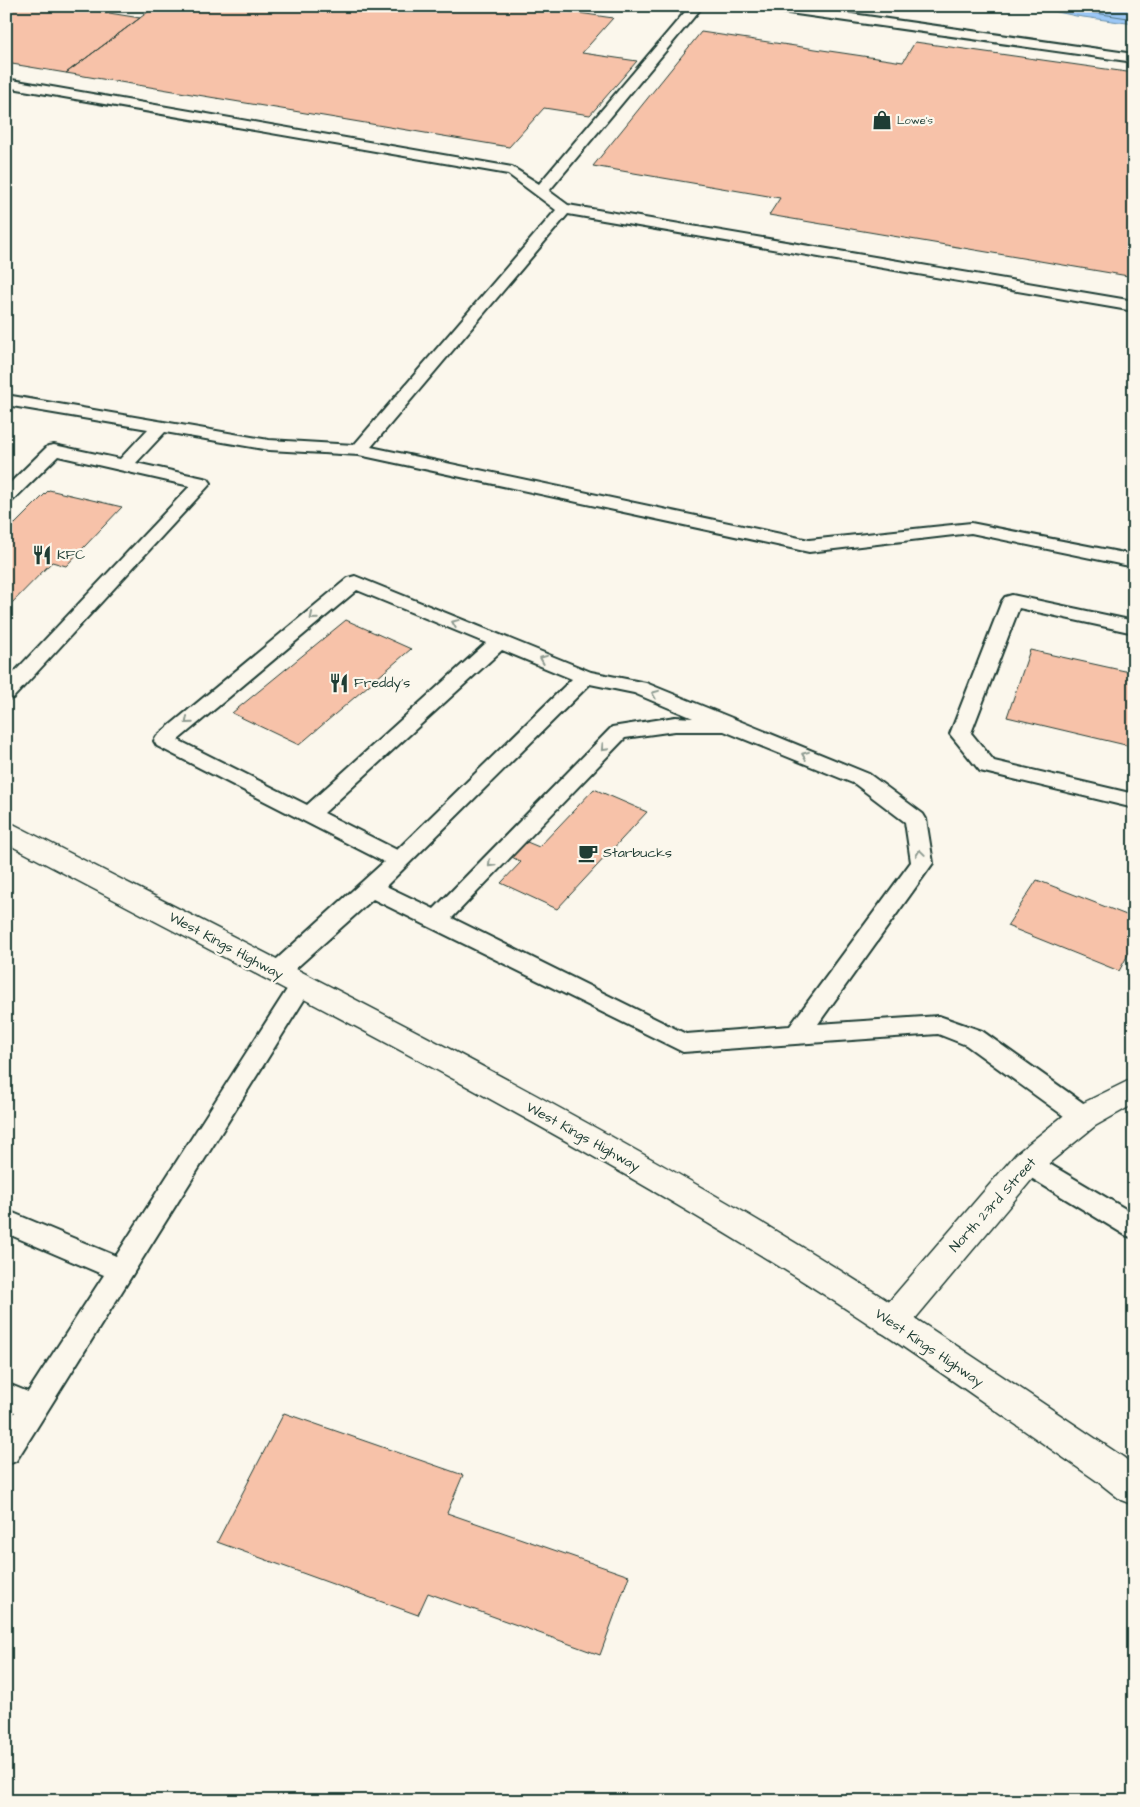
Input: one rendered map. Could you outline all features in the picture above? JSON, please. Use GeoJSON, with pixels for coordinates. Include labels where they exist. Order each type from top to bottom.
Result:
{"type":"FeatureCollection","features":[{"type":"Feature","properties":{"kind":"main road","name":"West Kings Highway"},"geometry":{"type":"LineString","coordinates":[[6,831],[506,1094],[712,1209],[892,1322],[1110,1469],[1134,1488]]}},
{"type":"Feature","properties":{"kind":"main road","name":"North 23rd Street"},"geometry":{"type":"LineString","coordinates":[[892,1322],[1027,1163],[1084,1117],[1134,1090]]}},
{"type":"Feature","properties":{"kind":"lane"},"geometry":{"type":"LineString","coordinates":[[540,192],[697,6]]}},
{"type":"Feature","properties":{"kind":"lane"},"geometry":{"type":"LineString","coordinates":[[768,6],[1134,58]]}},
{"type":"Feature","properties":{"kind":"lane"},"geometry":{"type":"LineString","coordinates":[[6,83],[512,171],[564,209],[1134,306]]}},
{"type":"Feature","properties":{"kind":"lane"},"geometry":{"type":"LineString","coordinates":[[359,450],[564,209]]}},
{"type":"Feature","properties":{"kind":"lane"},"geometry":{"type":"LineString","coordinates":[[10,406],[160,426],[269,444],[359,450],[809,546],[971,528],[1134,561]]}},
{"type":"Feature","properties":{"kind":"lane"},"geometry":{"type":"LineString","coordinates":[[124,466],[160,426]]}},
{"type":"Feature","properties":{"kind":"lane"},"geometry":{"type":"LineString","coordinates":[[6,497],[54,450],[202,483],[6,692]]}},
{"type":"Feature","properties":{"kind":"lane"},"geometry":{"type":"LineString","coordinates":[[398,860],[164,741],[355,582],[586,677],[639,688],[862,779],[915,819],[922,863],[797,1035]]}},
{"type":"Feature","properties":{"kind":"lane"},"geometry":{"type":"LineString","coordinates":[[1134,627],[1012,600],[960,734],[987,766],[1134,801]]}},
{"type":"Feature","properties":{"kind":"lane"},"geometry":{"type":"LineString","coordinates":[[309,815],[500,641]]}},
{"type":"Feature","properties":{"kind":"lane"},"geometry":{"type":"LineString","coordinates":[[6,1452],[121,1270],[289,979],[398,860],[586,677]]}},
{"type":"Feature","properties":{"kind":"lane"},"geometry":{"type":"LineString","coordinates":[[437,920],[619,732],[675,724],[733,726]]}},
{"type":"Feature","properties":{"kind":"lane"},"geometry":{"type":"LineString","coordinates":[[371,888],[683,1043],[939,1025],[974,1038],[1084,1117]]}},
{"type":"Feature","properties":{"kind":"lane"},"geometry":{"type":"LineString","coordinates":[[1027,1163],[1134,1227]]}},
{"type":"Feature","properties":{"kind":"lane"},"geometry":{"type":"LineString","coordinates":[[6,1222],[121,1270]]}},
{"type":"Feature","properties":{"kind":"lane"},"geometry":{"type":"LineString","coordinates":[[6,1396],[35,1407]]}},
{"type":"Feature","properties":{"kind":"water"},"geometry":{"type":"Polygon","coordinates":[[[1030,6],[1134,6],[1134,24],[1076,16],[1030,6]]]}},
{"type":"Feature","properties":{"kind":"building"},"geometry":{"type":"Polygon","coordinates":[[[6,6],[66,6],[140,18],[66,73],[6,63],[6,6]]]}},
{"type":"Feature","properties":{"kind":"building"},"geometry":{"type":"Polygon","coordinates":[[[156,6],[531,6],[613,18],[582,53],[637,61],[590,115],[544,108],[509,147],[66,73],[156,6]]]}},
{"type":"Feature","properties":{"kind":"building","name":"Lowe's"},"geometry":{"type":"Polygon","coordinates":[[[701,32],[903,62],[915,42],[1134,73],[1134,277],[769,215],[780,198],[593,166],[701,32]]]}},
{"type":"Feature","properties":{"kind":"building"},"geometry":{"type":"Polygon","coordinates":[[[49,490],[122,507],[66,566],[52,562],[6,609],[6,522],[15,524],[49,490]]]}},
{"type":"Feature","properties":{"kind":"building"},"geometry":{"type":"Polygon","coordinates":[[[346,620],[411,649],[299,745],[232,713],[346,620]]]}},
{"type":"Feature","properties":{"kind":"building"},"geometry":{"type":"Polygon","coordinates":[[[1030,650],[1134,673],[1134,747],[1007,717],[1030,650]]]}},
{"type":"Feature","properties":{"kind":"building"},"geometry":{"type":"Polygon","coordinates":[[[594,789],[647,812],[557,909],[501,883],[521,862],[512,857],[527,842],[539,847],[594,789]]]}},
{"type":"Feature","properties":{"kind":"building"},"geometry":{"type":"Polygon","coordinates":[[[1037,880],[1134,918],[1134,944],[1119,971],[1007,926],[1037,880]]]}},
{"type":"Feature","properties":{"kind":"building"},"geometry":{"type":"Polygon","coordinates":[[[284,1413],[463,1475],[447,1513],[629,1576],[600,1655],[428,1593],[418,1615],[217,1542],[284,1413]]]}},
{"type":"Feature","properties":{"kind":"place","name":"Lowe's"},"geometry":{"type":"Point","coordinates":[882,120]}},
{"type":"Feature","properties":{"kind":"place","name":"KFC"},"geometry":{"type":"Point","coordinates":[42,555]}},
{"type":"Feature","properties":{"kind":"place","name":"Freddy's"},"geometry":{"type":"Point","coordinates":[339,683]}},
{"type":"Feature","properties":{"kind":"place","name":"Starbucks"},"geometry":{"type":"Point","coordinates":[588,853]}}]}
